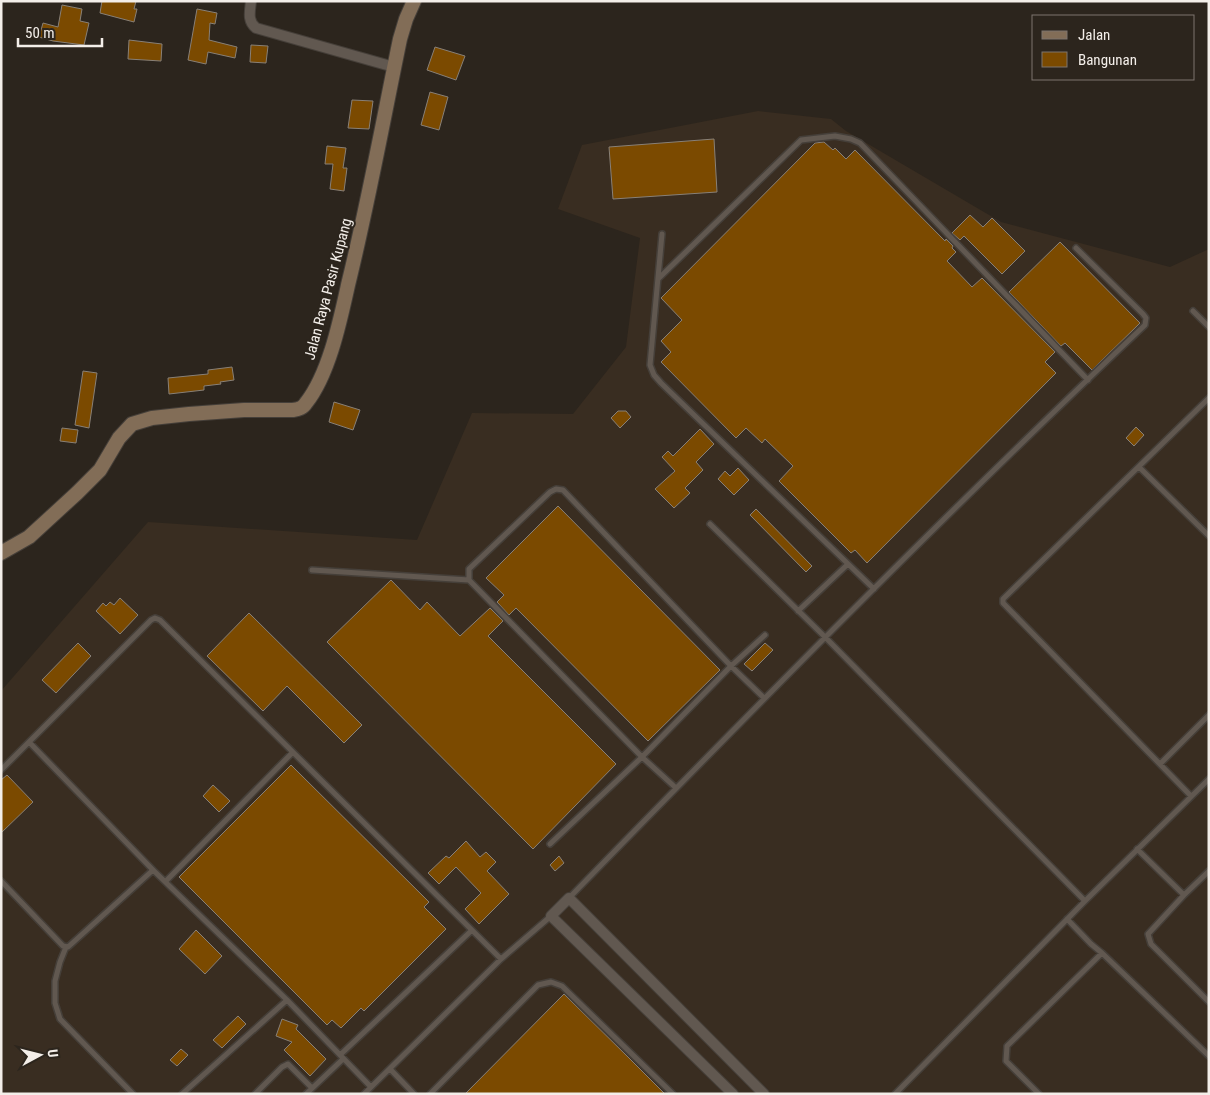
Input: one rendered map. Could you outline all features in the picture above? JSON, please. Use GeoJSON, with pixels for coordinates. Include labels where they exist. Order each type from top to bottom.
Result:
{"type":"FeatureCollection","features":[{"type":"Feature","properties":{"kind":"street"},"geometry":{"type":"LineString","coordinates":[[251,1],[250,20],[256,28],[394,67]]}},
{"type":"Feature","properties":{"kind":"street","name":"Jalan Raya Pasir Kupang"},"geometry":{"type":"LineString","coordinates":[[1,553],[30,537],[77,493],[100,470],[119,438],[132,424],[152,418],[189,414],[244,410],[298,410],[305,404],[319,382],[336,336],[367,202],[394,67],[406,19],[414,1]]}},
{"type":"Feature","properties":{"kind":"street"},"geometry":{"type":"LineString","coordinates":[[733,1094],[551,916],[569,898],[764,1094]]}},
{"type":"Feature","properties":{"kind":"lane"},"geometry":{"type":"LineString","coordinates":[[658,279],[801,140],[835,136],[851,139],[860,143],[1088,380]]}},
{"type":"Feature","properties":{"kind":"lane"},"geometry":{"type":"LineString","coordinates":[[662,234],[650,365],[654,374],[660,383],[874,589]]}},
{"type":"Feature","properties":{"kind":"lane"},"geometry":{"type":"LineString","coordinates":[[569,898],[764,698],[1145,325],[1146,318],[1076,248]]}},
{"type":"Feature","properties":{"kind":"lane"},"geometry":{"type":"LineString","coordinates":[[1193,311],[1209,327]]}},
{"type":"Feature","properties":{"kind":"lane"},"geometry":{"type":"LineString","coordinates":[[1191,796],[1002,603],[1003,599],[1209,398]]}},
{"type":"Feature","properties":{"kind":"lane"},"geometry":{"type":"LineString","coordinates":[[1139,467],[1209,536]]}},
{"type":"Feature","properties":{"kind":"lane"},"geometry":{"type":"LineString","coordinates":[[468,580],[468,569],[544,498],[556,489],[564,490],[731,666],[764,698]]}},
{"type":"Feature","properties":{"kind":"lane"},"geometry":{"type":"LineString","coordinates":[[710,524],[826,638],[1085,901]]}},
{"type":"Feature","properties":{"kind":"lane"},"geometry":{"type":"LineString","coordinates":[[798,611],[848,564]]}},
{"type":"Feature","properties":{"kind":"lane"},"geometry":{"type":"LineString","coordinates":[[312,570],[468,580],[642,758],[676,788]]}},
{"type":"Feature","properties":{"kind":"lane"},"geometry":{"type":"LineString","coordinates":[[1,770],[155,618],[160,620],[501,959]]}},
{"type":"Feature","properties":{"kind":"lane"},"geometry":{"type":"LineString","coordinates":[[550,844],[642,758],[731,666],[765,635]]}},
{"type":"Feature","properties":{"kind":"lane"},"geometry":{"type":"LineString","coordinates":[[1160,764],[1209,714]]}},
{"type":"Feature","properties":{"kind":"lane"},"geometry":{"type":"LineString","coordinates":[[29,742],[153,870],[287,1000],[371,1087]]}},
{"type":"Feature","properties":{"kind":"lane"},"geometry":{"type":"LineString","coordinates":[[166,881],[292,753]]}},
{"type":"Feature","properties":{"kind":"lane"},"geometry":{"type":"LineString","coordinates":[[895,1094],[1067,919],[1209,779]]}},
{"type":"Feature","properties":{"kind":"lane"},"geometry":{"type":"LineString","coordinates":[[1137,849],[1184,896]]}},
{"type":"Feature","properties":{"kind":"lane"},"geometry":{"type":"LineString","coordinates":[[133,1094],[65,1025],[57,1013],[54,1002],[55,981],[66,947],[70,946],[153,870]]}},
{"type":"Feature","properties":{"kind":"lane"},"geometry":{"type":"LineString","coordinates":[[1209,871],[1148,934],[1151,944],[1209,1002]]}},
{"type":"Feature","properties":{"kind":"lane"},"geometry":{"type":"LineString","coordinates":[[1,881],[66,947]]}},
{"type":"Feature","properties":{"kind":"lane"},"geometry":{"type":"LineString","coordinates":[[364,1094],[501,959],[551,916]]}},
{"type":"Feature","properties":{"kind":"lane"},"geometry":{"type":"LineString","coordinates":[[1067,919],[1209,1056]]}},
{"type":"Feature","properties":{"kind":"lane"},"geometry":{"type":"LineString","coordinates":[[306,1094],[471,931]]}},
{"type":"Feature","properties":{"kind":"lane"},"geometry":{"type":"LineString","coordinates":[[1039,1094],[1006,1061],[1007,1046],[1102,953]]}},
{"type":"Feature","properties":{"kind":"lane"},"geometry":{"type":"LineString","coordinates":[[430,1094],[538,986],[551,982],[562,986],[673,1094]]}},
{"type":"Feature","properties":{"kind":"lane"},"geometry":{"type":"LineString","coordinates":[[182,1094],[287,1000]]}},
{"type":"Feature","properties":{"kind":"lane"},"geometry":{"type":"LineString","coordinates":[[255,1094],[282,1067],[288,1064],[312,1088]]}},
{"type":"Feature","properties":{"kind":"lane"},"geometry":{"type":"LineString","coordinates":[[390,1069],[414,1094]]}},
{"type":"Feature","properties":{"kind":"shaded area"},"geometry":{"type":"Polygon","coordinates":[[[758,111],[831,119],[846,131],[1001,222],[1170,267],[1209,249],[1209,1094],[1,1094],[1,691],[148,522],[417,540],[472,413],[573,414],[626,347],[640,238],[558,209],[582,145],[758,111]]]}},
{"type":"Feature","properties":{"kind":"building"},"geometry":{"type":"Polygon","coordinates":[[[102,1],[136,1],[134,9],[137,9],[134,22],[100,13],[102,1]]]}},
{"type":"Feature","properties":{"kind":"building"},"geometry":{"type":"Polygon","coordinates":[[[62,5],[82,9],[80,21],[89,23],[84,45],[39,37],[43,23],[58,27],[62,5]]]}},
{"type":"Feature","properties":{"kind":"building"},"geometry":{"type":"Polygon","coordinates":[[[197,9],[217,13],[215,24],[210,23],[209,40],[237,47],[235,58],[208,52],[206,64],[188,60],[197,9]]]}},
{"type":"Feature","properties":{"kind":"building"},"geometry":{"type":"Polygon","coordinates":[[[129,40],[162,44],[161,61],[128,59],[129,40]]]}},
{"type":"Feature","properties":{"kind":"building"},"geometry":{"type":"Polygon","coordinates":[[[251,45],[268,46],[266,63],[250,62],[251,45]]]}},
{"type":"Feature","properties":{"kind":"building"},"geometry":{"type":"Polygon","coordinates":[[[435,47],[465,56],[456,80],[427,70],[435,47]]]}},
{"type":"Feature","properties":{"kind":"building"},"geometry":{"type":"Polygon","coordinates":[[[430,92],[448,97],[439,130],[421,125],[430,92]]]}},
{"type":"Feature","properties":{"kind":"building"},"geometry":{"type":"Polygon","coordinates":[[[352,100],[373,101],[369,129],[348,128],[352,100]]]}},
{"type":"Feature","properties":{"kind":"building"},"geometry":{"type":"Polygon","coordinates":[[[714,139],[717,192],[613,199],[609,147],[714,139]]]}},
{"type":"Feature","properties":{"kind":"building"},"geometry":{"type":"Polygon","coordinates":[[[824,142],[833,150],[835,148],[846,159],[855,150],[945,241],[946,239],[953,246],[952,248],[956,252],[947,261],[972,287],[982,278],[1055,352],[1045,362],[1056,373],[867,563],[855,550],[851,553],[779,481],[793,466],[765,439],[762,443],[746,428],[736,438],[661,362],[671,352],[661,341],[682,320],[661,298],[815,143],[824,142]]]}},
{"type":"Feature","properties":{"kind":"building"},"geometry":{"type":"Polygon","coordinates":[[[327,146],[346,148],[343,168],[347,168],[344,191],[330,189],[333,164],[325,164],[327,146]]]}},
{"type":"Feature","properties":{"kind":"building"},"geometry":{"type":"Polygon","coordinates":[[[970,215],[983,227],[992,218],[1025,251],[1002,274],[964,236],[960,240],[952,233],[970,215]]]}},
{"type":"Feature","properties":{"kind":"building"},"geometry":{"type":"Polygon","coordinates":[[[1060,242],[1140,323],[1092,370],[1065,343],[1061,346],[1009,292],[1060,242]]]}},
{"type":"Feature","properties":{"kind":"building"},"geometry":{"type":"Polygon","coordinates":[[[232,367],[234,380],[204,386],[204,390],[169,394],[168,378],[208,374],[208,370],[232,367]]]}},
{"type":"Feature","properties":{"kind":"building"},"geometry":{"type":"Polygon","coordinates":[[[83,371],[97,373],[89,428],[75,425],[83,371]]]}},
{"type":"Feature","properties":{"kind":"building"},"geometry":{"type":"Polygon","coordinates":[[[334,402],[360,410],[353,430],[329,422],[334,402]]]}},
{"type":"Feature","properties":{"kind":"building"},"geometry":{"type":"Polygon","coordinates":[[[618,411],[626,411],[631,417],[620,428],[611,418],[618,411]]]}},
{"type":"Feature","properties":{"kind":"building"},"geometry":{"type":"Polygon","coordinates":[[[1136,427],[1144,435],[1134,446],[1126,438],[1136,427]]]}},
{"type":"Feature","properties":{"kind":"building"},"geometry":{"type":"Polygon","coordinates":[[[62,428],[78,430],[76,443],[60,441],[62,428]]]}},
{"type":"Feature","properties":{"kind":"building"},"geometry":{"type":"Polygon","coordinates":[[[700,429],[714,444],[696,462],[703,470],[685,488],[690,493],[674,508],[655,489],[675,471],[662,457],[668,451],[673,456],[700,429]]]}},
{"type":"Feature","properties":{"kind":"building"},"geometry":{"type":"Polygon","coordinates":[[[738,468],[749,480],[734,495],[718,479],[725,471],[730,476],[738,468]]]}},
{"type":"Feature","properties":{"kind":"building"},"geometry":{"type":"Polygon","coordinates":[[[558,506],[720,670],[648,741],[516,608],[509,615],[497,602],[504,595],[486,578],[558,506]]]}},
{"type":"Feature","properties":{"kind":"building"},"geometry":{"type":"Polygon","coordinates":[[[756,509],[812,566],[806,572],[750,515],[756,509]]]}},
{"type":"Feature","properties":{"kind":"building"},"geometry":{"type":"Polygon","coordinates":[[[391,580],[420,610],[427,602],[460,636],[490,608],[503,621],[488,636],[616,764],[533,849],[327,642],[391,580]]]}},
{"type":"Feature","properties":{"kind":"building"},"geometry":{"type":"Polygon","coordinates":[[[120,598],[138,615],[120,634],[96,611],[103,603],[106,606],[110,602],[114,605],[120,598]]]}},
{"type":"Feature","properties":{"kind":"building"},"geometry":{"type":"Polygon","coordinates":[[[249,613],[362,725],[344,743],[287,686],[263,711],[207,656],[249,613]]]}},
{"type":"Feature","properties":{"kind":"building"},"geometry":{"type":"Polygon","coordinates":[[[78,643],[91,656],[56,693],[42,680],[78,643]]]}},
{"type":"Feature","properties":{"kind":"building"},"geometry":{"type":"Polygon","coordinates":[[[765,643],[773,650],[752,671],[744,664],[765,643]]]}},
{"type":"Feature","properties":{"kind":"building"},"geometry":{"type":"Polygon","coordinates":[[[291,765],[429,902],[424,907],[446,929],[364,1011],[361,1008],[341,1028],[332,1020],[327,1025],[179,877],[291,765]]]}},
{"type":"Feature","properties":{"kind":"building"},"geometry":{"type":"Polygon","coordinates":[[[7,775],[33,802],[1,833],[1,780],[7,775]]]}},
{"type":"Feature","properties":{"kind":"building"},"geometry":{"type":"Polygon","coordinates":[[[213,785],[230,801],[219,812],[203,796],[213,785]]]}},
{"type":"Feature","properties":{"kind":"building"},"geometry":{"type":"Polygon","coordinates":[[[466,841],[480,857],[486,852],[496,862],[487,871],[509,894],[479,924],[465,909],[481,893],[456,867],[439,884],[428,873],[446,856],[449,858],[466,841]]]}},
{"type":"Feature","properties":{"kind":"building"},"geometry":{"type":"Polygon","coordinates":[[[559,856],[564,863],[555,871],[550,865],[559,856]]]}},
{"type":"Feature","properties":{"kind":"building"},"geometry":{"type":"Polygon","coordinates":[[[196,930],[222,956],[205,974],[179,949],[196,930]]]}},
{"type":"Feature","properties":{"kind":"building"},"geometry":{"type":"Polygon","coordinates":[[[564,994],[629,1058],[665,1094],[465,1094],[564,994]]]}},
{"type":"Feature","properties":{"kind":"building"},"geometry":{"type":"Polygon","coordinates":[[[238,1016],[246,1024],[222,1048],[213,1040],[238,1016]]]}},
{"type":"Feature","properties":{"kind":"building"},"geometry":{"type":"Polygon","coordinates":[[[282,1019],[298,1025],[296,1029],[326,1059],[310,1076],[284,1050],[292,1042],[276,1036],[282,1019]]]}},
{"type":"Feature","properties":{"kind":"building"},"geometry":{"type":"Polygon","coordinates":[[[181,1049],[188,1055],[177,1066],[170,1060],[181,1049]]]}}]}
